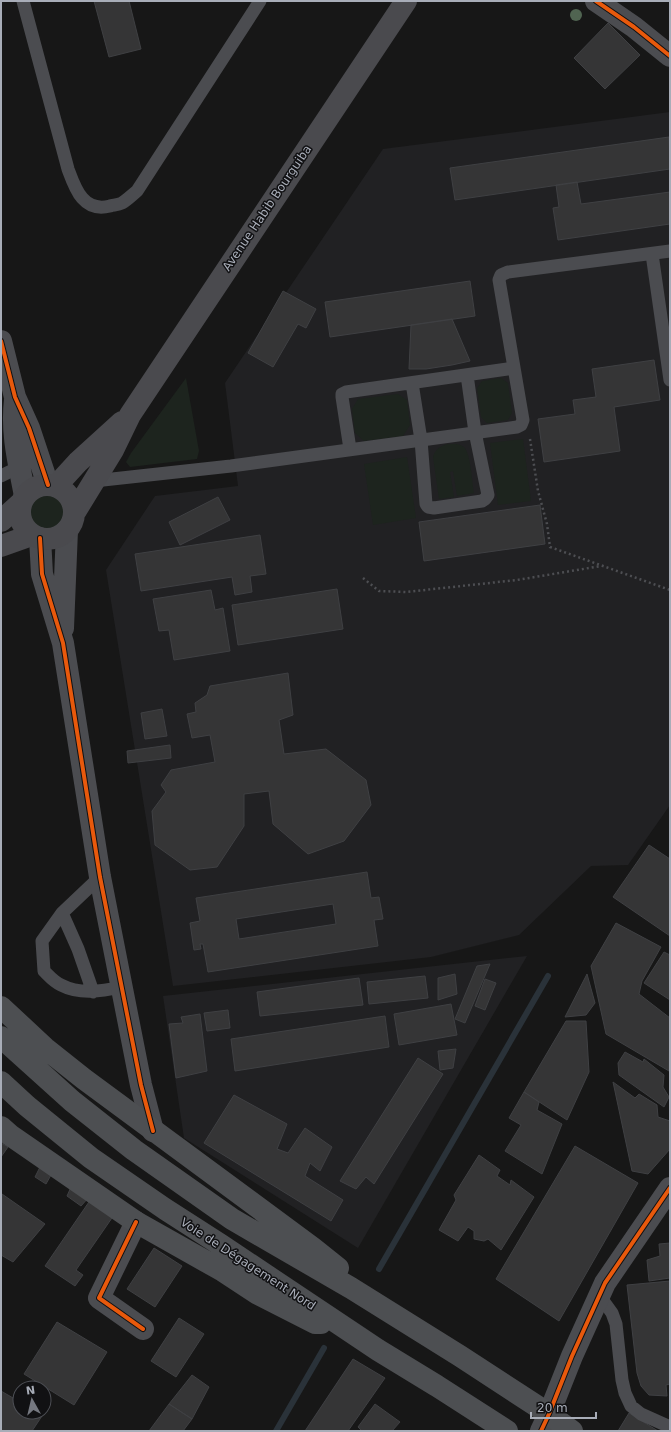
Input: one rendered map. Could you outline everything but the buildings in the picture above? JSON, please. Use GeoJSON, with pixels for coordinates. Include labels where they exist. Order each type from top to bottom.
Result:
{"type":"FeatureCollection","features":[{"type":"Feature","properties":{"kind":"main road","name":"Avenue Habib Bourguiba"},"geometry":{"type":"LineString","coordinates":[[130,415],[406,1]]}},
{"type":"Feature","properties":{"kind":"main road"},"geometry":{"type":"LineString","coordinates":[[1,546],[13,541],[36,536],[55,538],[62,535],[113,450],[130,415]]}},
{"type":"Feature","properties":{"kind":"main road"},"geometry":{"type":"LineString","coordinates":[[52,485],[130,415]]}},
{"type":"Feature","properties":{"kind":"main road"},"geometry":{"type":"LineString","coordinates":[[1,521],[23,500],[31,490],[39,486],[52,485],[64,490],[69,496],[73,504],[71,521]]}},
{"type":"Feature","properties":{"kind":"main road"},"geometry":{"type":"LineString","coordinates":[[23,500],[20,512],[21,521],[26,529],[36,536]]}},
{"type":"Feature","properties":{"kind":"main road"},"geometry":{"type":"LineString","coordinates":[[1,1006],[45,1048],[153,1131],[325,1257],[347,1278],[351,1288]]}},
{"type":"Feature","properties":{"kind":"main road"},"geometry":{"type":"LineString","coordinates":[[1,1037],[84,1111],[134,1150],[232,1219],[351,1288],[460,1356],[545,1422],[572,1431]]}},
{"type":"Feature","properties":{"kind":"main road","name":"Voie de Dégagement Nord"},"geometry":{"type":"LineString","coordinates":[[1,1082],[27,1106],[91,1158],[165,1209],[333,1320],[507,1431]]}},
{"type":"Feature","properties":{"kind":"main road"},"geometry":{"type":"LineString","coordinates":[[1,1127],[10,1135],[136,1222],[223,1271],[258,1294],[315,1323],[333,1320]]}},
{"type":"Feature","properties":{"kind":"street"},"geometry":{"type":"LineString","coordinates":[[596,1],[634,27],[670,56]]}},
{"type":"Feature","properties":{"kind":"street"},"geometry":{"type":"LineString","coordinates":[[1,341],[13,414],[14,436],[10,471],[23,500]]}},
{"type":"Feature","properties":{"kind":"street"},"geometry":{"type":"LineString","coordinates":[[10,389],[29,428],[52,485]]}},
{"type":"Feature","properties":{"kind":"street"},"geometry":{"type":"LineString","coordinates":[[63,643],[71,521]]}},
{"type":"Feature","properties":{"kind":"street"},"geometry":{"type":"LineString","coordinates":[[36,536],[42,574],[63,643],[100,876],[141,1085],[153,1131]]}},
{"type":"Feature","properties":{"kind":"street"},"geometry":{"type":"LineString","coordinates":[[545,1422],[572,1356],[605,1283],[670,1188]]}},
{"type":"Feature","properties":{"kind":"street"},"geometry":{"type":"LineString","coordinates":[[136,1222],[99,1298],[143,1328]]}},
{"type":"Feature","properties":{"kind":"lane"},"geometry":{"type":"LineString","coordinates":[[24,1],[68,168],[75,187],[82,198],[92,206],[104,207],[121,203],[137,191],[260,1]]}},
{"type":"Feature","properties":{"kind":"lane"},"geometry":{"type":"LineString","coordinates":[[94,481],[231,466],[517,427],[521,425],[524,420],[498,280],[501,275],[508,272],[670,251]]}},
{"type":"Feature","properties":{"kind":"lane"},"geometry":{"type":"LineString","coordinates":[[652,254],[670,380]]}},
{"type":"Feature","properties":{"kind":"lane"},"geometry":{"type":"LineString","coordinates":[[350,450],[342,394],[346,392],[514,368]]}},
{"type":"Feature","properties":{"kind":"lane"},"geometry":{"type":"LineString","coordinates":[[412,383],[420,440],[426,504],[428,507],[434,508],[482,500],[488,495],[475,432],[467,375]]}},
{"type":"Feature","properties":{"kind":"lane"},"geometry":{"type":"LineString","coordinates":[[100,876],[62,913],[42,941],[44,971],[59,985],[70,989],[93,992],[122,987]]}},
{"type":"Feature","properties":{"kind":"lane"},"geometry":{"type":"LineString","coordinates":[[62,913],[78,949],[93,992]]}},
{"type":"Feature","properties":{"kind":"lane"},"geometry":{"type":"LineString","coordinates":[[599,1295],[612,1313],[616,1324],[622,1380],[625,1393],[631,1406],[641,1414],[670,1428]]}},
{"type":"Feature","properties":{"kind":"path"},"geometry":{"type":"LineString","coordinates":[[521,425],[530,434],[538,491],[547,524],[550,547],[670,590]]}},
{"type":"Feature","properties":{"kind":"path"},"geometry":{"type":"LineString","coordinates":[[363,578],[379,591],[406,592],[517,580],[602,566]]}},
{"type":"Feature","properties":{"kind":"shaded area"},"geometry":{"type":"Polygon","coordinates":[[[670,112],[670,805],[628,865],[591,866],[519,935],[431,957],[173,986],[106,570],[155,496],[238,486],[225,383],[383,149],[670,112]]]}},
{"type":"Feature","properties":{"kind":"shaded area"},"geometry":{"type":"Polygon","coordinates":[[[186,378],[199,451],[197,459],[130,467],[126,462],[131,453],[186,378]]]}},
{"type":"Feature","properties":{"kind":"shaded area"},"geometry":{"type":"Polygon","coordinates":[[[501,378],[508,383],[512,413],[508,420],[487,423],[481,417],[477,388],[482,381],[501,378]]]}},
{"type":"Feature","properties":{"kind":"shaded area"},"geometry":{"type":"Polygon","coordinates":[[[398,394],[407,400],[410,425],[403,436],[364,441],[355,433],[352,409],[358,399],[398,394]]]}},
{"type":"Feature","properties":{"kind":"shaded area"},"geometry":{"type":"Polygon","coordinates":[[[523,439],[531,501],[498,505],[490,443],[523,439]]]}},
{"type":"Feature","properties":{"kind":"shaded area"},"geometry":{"type":"Polygon","coordinates":[[[448,444],[456,444],[464,447],[470,462],[474,493],[457,496],[453,471],[450,472],[454,497],[439,499],[433,457],[438,448],[448,444]]]}},
{"type":"Feature","properties":{"kind":"shaded area"},"geometry":{"type":"Polygon","coordinates":[[[407,457],[416,518],[373,525],[364,464],[407,457]]]}},
{"type":"Feature","properties":{"kind":"shaded area"},"geometry":{"type":"Polygon","coordinates":[[[43,493],[51,493],[58,496],[63,501],[66,512],[63,523],[58,528],[51,531],[43,531],[36,528],[31,523],[28,516],[28,508],[31,501],[36,496],[43,493]]]}},
{"type":"Feature","properties":{"kind":"shaded area"},"geometry":{"type":"Polygon","coordinates":[[[527,956],[358,1248],[184,1138],[163,996],[527,956]]]}},
{"type":"Feature","properties":{"kind":"waterway"},"geometry":{"type":"LineString","coordinates":[[379,1269],[548,976]]}},
{"type":"Feature","properties":{"kind":"waterway"},"geometry":{"type":"LineString","coordinates":[[276,1431],[324,1348]]}},
{"type":"Feature","properties":{"kind":"cycle path"},"geometry":{"type":"LineString","coordinates":[[596,1],[634,27],[670,56]]}},
{"type":"Feature","properties":{"kind":"cycle path"},"geometry":{"type":"LineString","coordinates":[[1,341],[15,397],[29,428],[48,485]]}},
{"type":"Feature","properties":{"kind":"cycle path"},"geometry":{"type":"LineString","coordinates":[[40,538],[42,574],[63,643],[100,877],[141,1085],[153,1131]]}},
{"type":"Feature","properties":{"kind":"cycle path"},"geometry":{"type":"LineString","coordinates":[[541,1431],[572,1356],[605,1283],[670,1188]]}},
{"type":"Feature","properties":{"kind":"cycle path"},"geometry":{"type":"LineString","coordinates":[[136,1222],[99,1298],[143,1329]]}}]}
